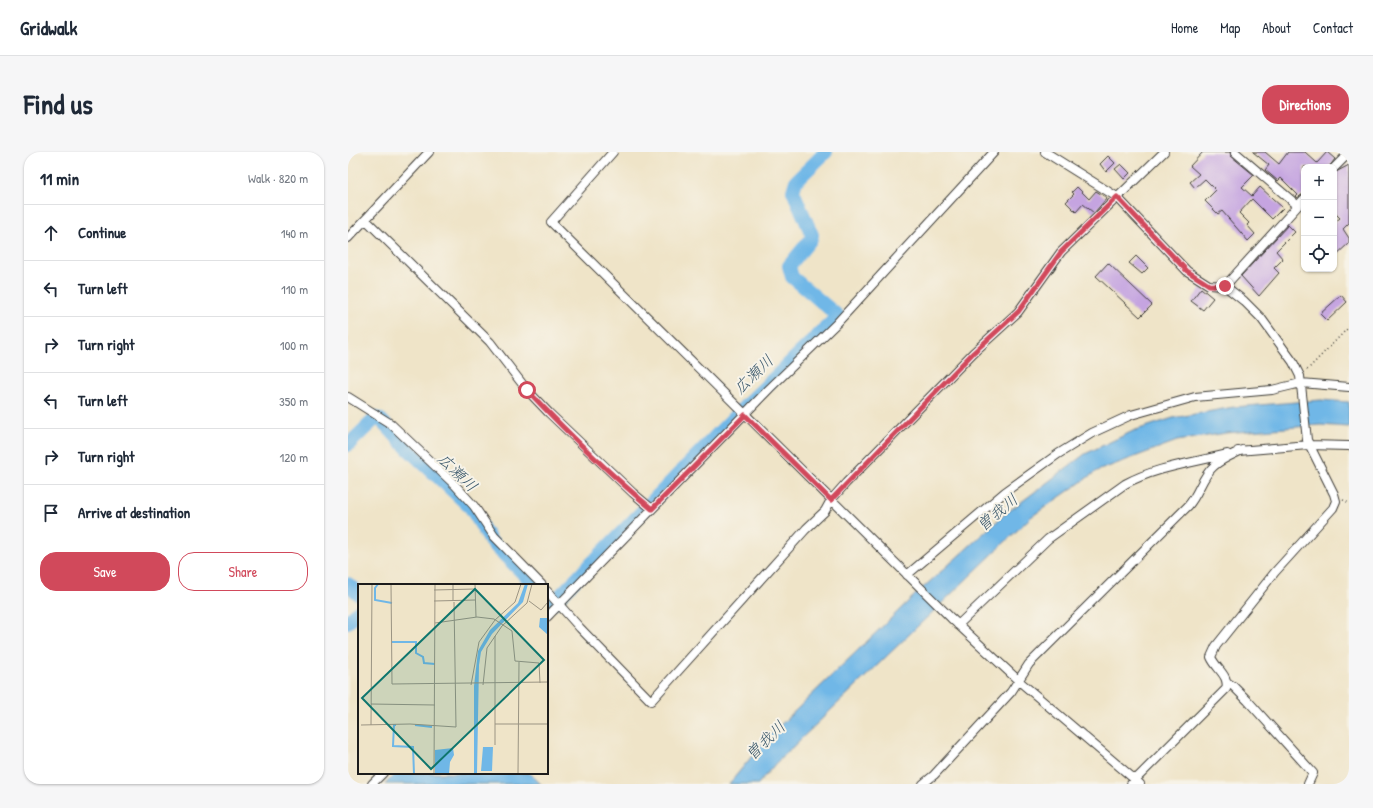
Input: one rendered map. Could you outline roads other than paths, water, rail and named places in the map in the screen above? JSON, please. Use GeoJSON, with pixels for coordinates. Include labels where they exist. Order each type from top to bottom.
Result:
{"type":"FeatureCollection","features":[{"type":"Feature","properties":{"kind":"street"},"geometry":{"type":"LineString","coordinates":[[348,238],[429,152]]}},
{"type":"Feature","properties":{"kind":"street"},"geometry":{"type":"LineString","coordinates":[[613,152],[551,222],[958,625],[1019,681],[1135,782],[1226,690],[1228,683]]}},
{"type":"Feature","properties":{"kind":"street"},"geometry":{"type":"LineString","coordinates":[[548,616],[770,388],[837,323],[994,152]]}},
{"type":"Feature","properties":{"kind":"street"},"geometry":{"type":"LineString","coordinates":[[1045,152],[1117,197],[1187,271],[1209,285],[1225,286],[1244,301],[1261,318],[1293,362],[1301,379],[1307,443],[1336,500],[1333,508],[1275,572],[1216,646],[1211,656],[1213,663],[1228,683],[1248,701],[1313,773],[1308,784]]}},
{"type":"Feature","properties":{"kind":"street"},"geometry":{"type":"LineString","coordinates":[[548,592],[650,701],[824,511],[831,500],[973,353],[1018,312],[1061,252],[1164,152]]}},
{"type":"Feature","properties":{"kind":"street"},"geometry":{"type":"LineString","coordinates":[[1235,152],[1297,205]]}},
{"type":"Feature","properties":{"kind":"street"},"geometry":{"type":"LineString","coordinates":[[1337,164],[1345,154]]}},
{"type":"Feature","properties":{"kind":"street"},"geometry":{"type":"LineString","coordinates":[[1225,286],[1302,200]]}},
{"type":"Feature","properties":{"kind":"street"},"geometry":{"type":"LineString","coordinates":[[366,220],[490,342],[527,390],[549,413],[633,493],[652,509]]}},
{"type":"Feature","properties":{"kind":"street"},"geometry":{"type":"LineString","coordinates":[[907,575],[1005,492],[1058,454],[1092,433],[1151,408],[1195,397],[1272,390],[1301,379],[1349,387]]}},
{"type":"Feature","properties":{"kind":"street"},"geometry":{"type":"LineString","coordinates":[[348,397],[390,424],[455,485],[474,506],[494,536],[541,584]]}},
{"type":"Feature","properties":{"kind":"street"},"geometry":{"type":"LineString","coordinates":[[958,625],[1048,539],[1125,484],[1138,477],[1166,468],[1242,450],[1307,443],[1349,446]]}},
{"type":"Feature","properties":{"kind":"street"},"geometry":{"type":"LineString","coordinates":[[923,784],[934,775],[1019,681],[1029,664],[1188,506],[1195,498],[1213,466],[1242,450]]}},
{"type":"Feature","properties":{"kind":"street"},"geometry":{"type":"LineString","coordinates":[[372,784],[382,774]]}},
{"type":"Feature","properties":{"kind":"water"},"geometry":{"type":"Polygon","coordinates":[[[1321,400],[1349,402],[1349,427],[1320,425],[1226,433],[1177,441],[1097,471],[1031,517],[775,764],[758,784],[729,784],[767,738],[916,594],[1004,515],[1085,454],[1133,431],[1173,418],[1234,407],[1321,400]]]}},
{"type":"Feature","properties":{"kind":"water"},"geometry":{"type":"Polygon","coordinates":[[[395,774],[530,774],[541,784],[385,784],[395,774]]]}},
{"type":"Feature","properties":{"kind":"waterway","name":"広瀬川"},"geometry":{"type":"LineString","coordinates":[[548,598],[553,603],[742,409],[838,316],[792,277],[789,266],[811,239],[812,235],[793,191],[796,181],[826,152]]}},
{"type":"Feature","properties":{"kind":"waterway","name":"広瀬川"},"geometry":{"type":"LineString","coordinates":[[348,445],[376,418],[381,420],[409,450],[471,508],[491,542],[534,584]]}},
{"type":"Feature","properties":{"kind":"waterway","name":"広瀬川"},"geometry":{"type":"LineString","coordinates":[[348,584],[358,593]]}},
{"type":"Feature","properties":{"kind":"waterway","name":"広瀬川"},"geometry":{"type":"LineString","coordinates":[[348,622],[358,612]]}},
{"type":"Feature","properties":{"kind":"water label","name":"曽我川"},"geometry":{"type":"Point","coordinates":[997,512]}},
{"type":"Feature","properties":{"kind":"water label","name":"曽我川"},"geometry":{"type":"Point","coordinates":[765,740]}}]}
